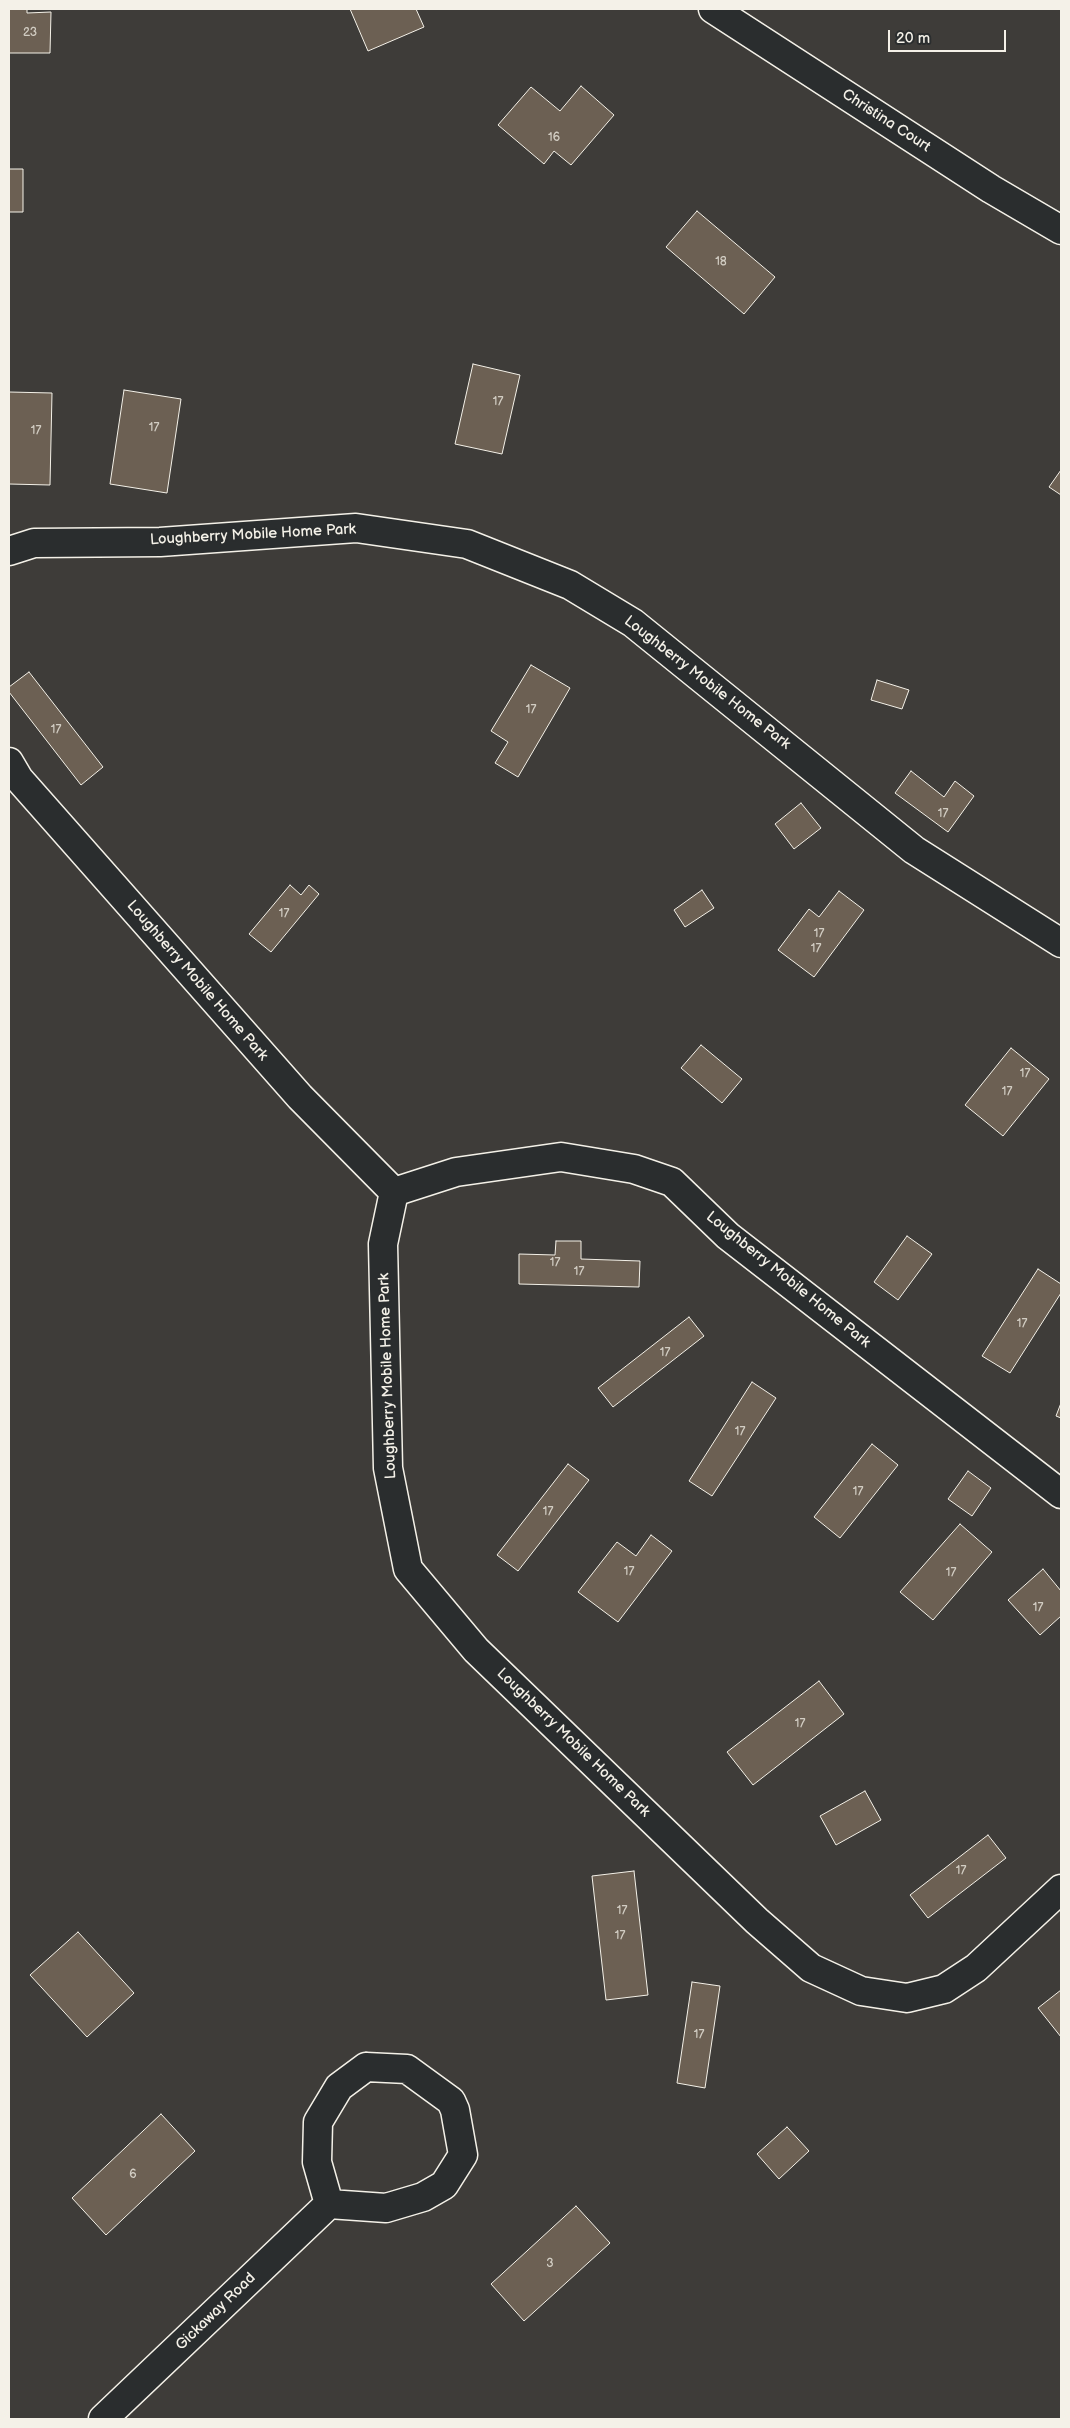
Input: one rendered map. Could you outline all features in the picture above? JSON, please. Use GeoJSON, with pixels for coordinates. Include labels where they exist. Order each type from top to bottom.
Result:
{"type":"FeatureCollection","features":[{"type":"Feature","properties":{"kind":"street","name":"Christina Court"},"geometry":{"type":"LineString","coordinates":[[713,9],[991,189],[1061,230]]}},
{"type":"Feature","properties":{"kind":"street","name":"Loughberry Mobile Home Park"},"geometry":{"type":"LineString","coordinates":[[9,551],[34,543],[160,542],[356,528],[467,544],[570,585],[633,623],[914,850],[1061,944]]}},
{"type":"Feature","properties":{"kind":"street","name":"Loughberry Mobile Home Park"},"geometry":{"type":"LineString","coordinates":[[9,762],[19,779],[300,1097],[394,1192]]}},
{"type":"Feature","properties":{"kind":"street","name":"Loughberry Mobile Home Park"},"geometry":{"type":"LineString","coordinates":[[394,1192],[456,1172],[561,1157],[634,1169],[672,1182],[728,1236],[1061,1494]]}},
{"type":"Feature","properties":{"kind":"street","name":"Loughberry Mobile Home Park"},"geometry":{"type":"LineString","coordinates":[[394,1192],[383,1244],[388,1468],[408,1569],[476,1650],[811,1968],[861,1991],[907,1998],[944,1989],[976,1968],[1061,1890]]}},
{"type":"Feature","properties":{"kind":"street"},"geometry":{"type":"LineString","coordinates":[[366,2067],[407,2068],[451,2101],[455,2110],[464,2155],[444,2185],[423,2197],[386,2208],[329,2204],[317,2162],[318,2122],[339,2087],[366,2067]]}},
{"type":"Feature","properties":{"kind":"street","name":"Gickaway Road"},"geometry":{"type":"LineString","coordinates":[[103,2419],[329,2204]]}},
{"type":"Feature","properties":{"kind":"building"},"geometry":{"type":"Polygon","coordinates":[[[9,9],[27,9],[27,13],[51,12],[50,53],[9,53],[9,9]]]}},
{"type":"Feature","properties":{"kind":"building"},"geometry":{"type":"Polygon","coordinates":[[[350,9],[416,9],[424,27],[368,51],[350,9]]]}},
{"type":"Feature","properties":{"kind":"building"},"geometry":{"type":"Polygon","coordinates":[[[581,86],[614,115],[571,165],[554,151],[544,164],[498,125],[531,87],[560,111],[581,86]]]}},
{"type":"Feature","properties":{"kind":"building"},"geometry":{"type":"Polygon","coordinates":[[[9,169],[23,169],[23,212],[9,212],[9,169]]]}},
{"type":"Feature","properties":{"kind":"building"},"geometry":{"type":"Polygon","coordinates":[[[697,211],[775,277],[744,314],[666,247],[697,211]]]}},
{"type":"Feature","properties":{"kind":"building"},"geometry":{"type":"Polygon","coordinates":[[[473,364],[520,375],[502,454],[455,444],[473,364]]]}},
{"type":"Feature","properties":{"kind":"building"},"geometry":{"type":"Polygon","coordinates":[[[124,390],[181,399],[167,493],[110,484],[124,390]]]}},
{"type":"Feature","properties":{"kind":"building"},"geometry":{"type":"Polygon","coordinates":[[[9,392],[52,393],[50,485],[9,484],[9,392]]]}},
{"type":"Feature","properties":{"kind":"building"},"geometry":{"type":"Polygon","coordinates":[[[1061,470],[1061,495],[1049,487],[1061,470]]]}},
{"type":"Feature","properties":{"kind":"building"},"geometry":{"type":"Polygon","coordinates":[[[531,665],[570,688],[518,777],[495,763],[508,742],[491,731],[531,665]]]}},
{"type":"Feature","properties":{"kind":"building"},"geometry":{"type":"Polygon","coordinates":[[[29,672],[103,767],[81,785],[9,692],[9,687],[29,672]]]}},
{"type":"Feature","properties":{"kind":"building"},"geometry":{"type":"Polygon","coordinates":[[[877,680],[909,690],[902,709],[871,700],[877,680]]]}},
{"type":"Feature","properties":{"kind":"building"},"geometry":{"type":"Polygon","coordinates":[[[911,771],[944,797],[955,781],[974,796],[948,832],[895,793],[911,771]]]}},
{"type":"Feature","properties":{"kind":"building"},"geometry":{"type":"Polygon","coordinates":[[[801,803],[821,828],[794,849],[775,824],[801,803]]]}},
{"type":"Feature","properties":{"kind":"building"},"geometry":{"type":"Polygon","coordinates":[[[290,885],[301,895],[309,885],[319,894],[271,952],[249,934],[290,885]]]}},
{"type":"Feature","properties":{"kind":"building"},"geometry":{"type":"Polygon","coordinates":[[[702,890],[714,908],[685,927],[674,910],[702,890]]]}},
{"type":"Feature","properties":{"kind":"building"},"geometry":{"type":"Polygon","coordinates":[[[839,891],[864,910],[814,977],[778,950],[809,909],[819,917],[839,891]]]}},
{"type":"Feature","properties":{"kind":"building"},"geometry":{"type":"Polygon","coordinates":[[[701,1045],[742,1079],[722,1103],[681,1068],[701,1045]]]}},
{"type":"Feature","properties":{"kind":"building"},"geometry":{"type":"Polygon","coordinates":[[[1011,1048],[1049,1079],[1003,1136],[965,1105],[1011,1048]]]}},
{"type":"Feature","properties":{"kind":"building"},"geometry":{"type":"Polygon","coordinates":[[[907,1236],[932,1254],[898,1300],[874,1282],[907,1236]]]}},
{"type":"Feature","properties":{"kind":"building"},"geometry":{"type":"Polygon","coordinates":[[[556,1241],[581,1241],[581,1259],[640,1261],[639,1287],[519,1284],[519,1254],[555,1255],[556,1241]]]}},
{"type":"Feature","properties":{"kind":"building"},"geometry":{"type":"Polygon","coordinates":[[[1038,1269],[1061,1284],[1061,1293],[1010,1373],[982,1356],[1038,1269]]]}},
{"type":"Feature","properties":{"kind":"building"},"geometry":{"type":"Polygon","coordinates":[[[689,1317],[704,1336],[613,1407],[598,1388],[689,1317]]]}},
{"type":"Feature","properties":{"kind":"building"},"geometry":{"type":"Polygon","coordinates":[[[752,1382],[776,1398],[712,1496],[689,1481],[752,1382]]]}},
{"type":"Feature","properties":{"kind":"building"},"geometry":{"type":"Polygon","coordinates":[[[1061,1403],[1061,1418],[1056,1416],[1061,1403]]]}},
{"type":"Feature","properties":{"kind":"building"},"geometry":{"type":"Polygon","coordinates":[[[872,1444],[898,1465],[840,1538],[814,1517],[872,1444]]]}},
{"type":"Feature","properties":{"kind":"building"},"geometry":{"type":"Polygon","coordinates":[[[568,1464],[589,1480],[518,1571],[497,1555],[568,1464]]]}},
{"type":"Feature","properties":{"kind":"building"},"geometry":{"type":"Polygon","coordinates":[[[968,1471],[991,1488],[972,1516],[948,1499],[968,1471]]]}},
{"type":"Feature","properties":{"kind":"building"},"geometry":{"type":"Polygon","coordinates":[[[960,1524],[992,1552],[933,1620],[900,1592],[960,1524]]]}},
{"type":"Feature","properties":{"kind":"building"},"geometry":{"type":"Polygon","coordinates":[[[651,1535],[672,1551],[618,1622],[578,1592],[617,1542],[636,1556],[651,1535]]]}},
{"type":"Feature","properties":{"kind":"building"},"geometry":{"type":"Polygon","coordinates":[[[1043,1569],[1061,1591],[1061,1616],[1040,1635],[1008,1600],[1043,1569]]]}},
{"type":"Feature","properties":{"kind":"building"},"geometry":{"type":"Polygon","coordinates":[[[819,1681],[844,1714],[753,1785],[727,1752],[819,1681]]]}},
{"type":"Feature","properties":{"kind":"building"},"geometry":{"type":"Polygon","coordinates":[[[865,1791],[881,1820],[836,1845],[820,1816],[865,1791]]]}},
{"type":"Feature","properties":{"kind":"building"},"geometry":{"type":"Polygon","coordinates":[[[988,1835],[1006,1858],[928,1918],[910,1895],[988,1835]]]}},
{"type":"Feature","properties":{"kind":"building"},"geometry":{"type":"Polygon","coordinates":[[[634,1871],[648,1995],[606,2000],[592,1876],[634,1871]]]}},
{"type":"Feature","properties":{"kind":"building"},"geometry":{"type":"Polygon","coordinates":[[[78,1932],[134,1993],[87,2037],[30,1975],[78,1932]]]}},
{"type":"Feature","properties":{"kind":"building"},"geometry":{"type":"Polygon","coordinates":[[[692,1982],[720,1986],[705,2088],[677,2083],[692,1982]]]}},
{"type":"Feature","properties":{"kind":"building"},"geometry":{"type":"Polygon","coordinates":[[[1061,1990],[1061,2037],[1038,2008],[1061,1990]]]}},
{"type":"Feature","properties":{"kind":"building"},"geometry":{"type":"Polygon","coordinates":[[[161,2114],[195,2151],[106,2235],[72,2198],[161,2114]]]}},
{"type":"Feature","properties":{"kind":"building"},"geometry":{"type":"Polygon","coordinates":[[[787,2127],[809,2151],[779,2179],[757,2154],[787,2127]]]}},
{"type":"Feature","properties":{"kind":"building"},"geometry":{"type":"Polygon","coordinates":[[[576,2206],[610,2243],[524,2321],[491,2284],[576,2206]]]}}]}
